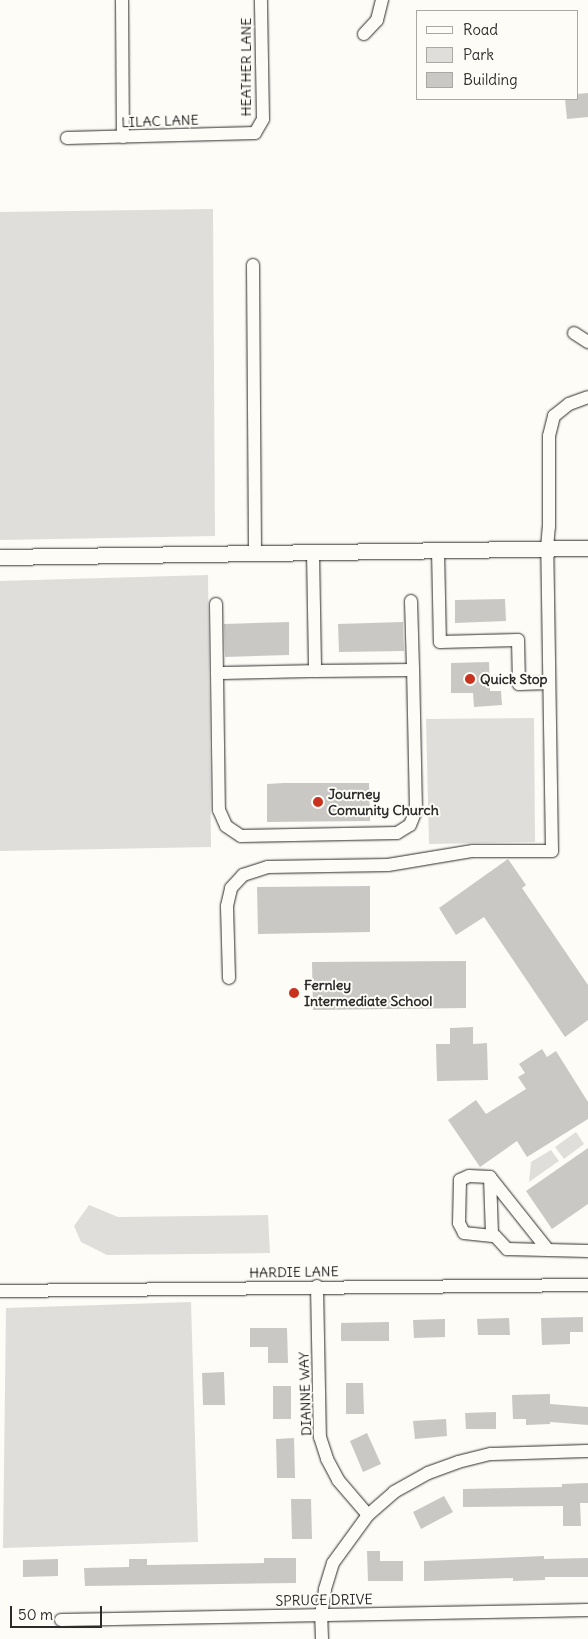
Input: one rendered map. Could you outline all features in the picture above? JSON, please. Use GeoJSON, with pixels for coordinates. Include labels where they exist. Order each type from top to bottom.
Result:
{"type":"FeatureCollection","features":[{"type":"Feature","properties":{"kind":"main road"},"geometry":{"type":"LineString","coordinates":[[0,557],[588,548]]}},
{"type":"Feature","properties":{"kind":"street"},"geometry":{"type":"LineString","coordinates":[[122,0],[123,137]]}},
{"type":"Feature","properties":{"kind":"street","name":"HEATHER LANE"},"geometry":{"type":"LineString","coordinates":[[255,133],[263,119],[261,0]]}},
{"type":"Feature","properties":{"kind":"street"},"geometry":{"type":"LineString","coordinates":[[364,34],[377,20],[382,0]]}},
{"type":"Feature","properties":{"kind":"street","name":"LILAC LANE"},"geometry":{"type":"LineString","coordinates":[[66,138],[255,133]]}},
{"type":"Feature","properties":{"kind":"street"},"geometry":{"type":"LineString","coordinates":[[253,265],[254,553]]}},
{"type":"Feature","properties":{"kind":"street"},"geometry":{"type":"LineString","coordinates":[[574,334],[588,342]]}},
{"type":"Feature","properties":{"kind":"street"},"geometry":{"type":"LineString","coordinates":[[229,978],[227,906],[231,888],[243,876],[268,867],[388,865],[473,851],[552,851],[547,548],[549,436],[554,416],[569,404],[588,397]]}},
{"type":"Feature","properties":{"kind":"street"},"geometry":{"type":"LineString","coordinates":[[438,550],[440,642],[518,640],[519,684],[549,683]]}},
{"type":"Feature","properties":{"kind":"street"},"geometry":{"type":"LineString","coordinates":[[313,552],[315,672]]}},
{"type":"Feature","properties":{"kind":"street"},"geometry":{"type":"LineString","coordinates":[[216,604],[219,810],[226,826],[241,836],[251,836],[397,833],[410,825],[416,810],[412,600]]}},
{"type":"Feature","properties":{"kind":"street"},"geometry":{"type":"LineString","coordinates":[[217,673],[413,670]]}},
{"type":"Feature","properties":{"kind":"street"},"geometry":{"type":"LineString","coordinates":[[548,1250],[490,1177],[469,1176],[460,1180],[460,1223],[464,1233],[468,1235],[496,1236],[507,1249],[588,1251]]}},
{"type":"Feature","properties":{"kind":"street"},"geometry":{"type":"LineString","coordinates":[[490,1177],[492,1235]]}},
{"type":"Feature","properties":{"kind":"street","name":"HARDIE LANE"},"geometry":{"type":"LineString","coordinates":[[0,1291],[317,1286],[588,1285]]}},
{"type":"Feature","properties":{"kind":"street","name":"DIANNE WAY"},"geometry":{"type":"LineString","coordinates":[[317,1286],[320,1437],[327,1459],[338,1480],[368,1515]]}},
{"type":"Feature","properties":{"kind":"street"},"geometry":{"type":"LineString","coordinates":[[322,1639],[321,1615],[325,1588],[333,1564],[368,1515],[394,1492],[428,1473],[458,1462],[491,1454],[588,1451]]}},
{"type":"Feature","properties":{"kind":"street","name":"SPRUCE DRIVE"},"geometry":{"type":"LineString","coordinates":[[61,1620],[588,1610]]}},
{"type":"Feature","properties":{"kind":"green space"},"geometry":{"type":"Polygon","coordinates":[[[213,209],[215,536],[0,540],[0,212],[213,209]]]}},
{"type":"Feature","properties":{"kind":"green space"},"geometry":{"type":"Polygon","coordinates":[[[208,575],[211,847],[0,851],[0,581],[208,575]]]}},
{"type":"Feature","properties":{"kind":"green space"},"geometry":{"type":"Polygon","coordinates":[[[534,718],[535,842],[429,844],[426,719],[534,718]]]}},
{"type":"Feature","properties":{"kind":"green space"},"geometry":{"type":"Polygon","coordinates":[[[576,1132],[584,1144],[564,1159],[555,1147],[576,1132]]]}},
{"type":"Feature","properties":{"kind":"green space"},"geometry":{"type":"Polygon","coordinates":[[[551,1150],[559,1161],[529,1182],[531,1162],[551,1150]]]}},
{"type":"Feature","properties":{"kind":"green space"},"geometry":{"type":"Polygon","coordinates":[[[89,1205],[118,1217],[268,1215],[270,1253],[107,1255],[81,1242],[74,1226],[89,1205]]]}},
{"type":"Feature","properties":{"kind":"green space"},"geometry":{"type":"Polygon","coordinates":[[[191,1302],[198,1542],[3,1548],[6,1308],[191,1302]]]}},
{"type":"Feature","properties":{"kind":"building"},"geometry":{"type":"Polygon","coordinates":[[[588,93],[588,117],[567,119],[565,100],[578,100],[578,94],[588,93]]]}},
{"type":"Feature","properties":{"kind":"building"},"geometry":{"type":"Polygon","coordinates":[[[505,599],[506,621],[455,623],[455,600],[505,599]]]}},
{"type":"Feature","properties":{"kind":"building"},"geometry":{"type":"Polygon","coordinates":[[[289,622],[289,655],[225,657],[224,624],[289,622]]]}},
{"type":"Feature","properties":{"kind":"building"},"geometry":{"type":"Polygon","coordinates":[[[403,622],[404,651],[339,652],[338,624],[403,622]]]}},
{"type":"Feature","properties":{"kind":"building","name":"Quick Stop"},"geometry":{"type":"Polygon","coordinates":[[[489,662],[490,691],[501,691],[502,705],[474,707],[473,693],[451,693],[451,663],[489,662]]]}},
{"type":"Feature","properties":{"kind":"building","name":"Journey Comunity Church"},"geometry":{"type":"Polygon","coordinates":[[[369,783],[370,821],[267,822],[267,784],[369,783]]]}},
{"type":"Feature","properties":{"kind":"building"},"geometry":{"type":"Polygon","coordinates":[[[508,859],[526,885],[522,888],[588,985],[588,1020],[565,1037],[484,917],[456,935],[439,908],[508,859]]]}},
{"type":"Feature","properties":{"kind":"building"},"geometry":{"type":"Polygon","coordinates":[[[370,886],[370,932],[258,934],[257,887],[370,886]]]}},
{"type":"Feature","properties":{"kind":"building"},"geometry":{"type":"Polygon","coordinates":[[[466,961],[466,1008],[313,1010],[312,962],[466,961]]]}},
{"type":"Feature","properties":{"kind":"building"},"geometry":{"type":"Polygon","coordinates":[[[473,1027],[473,1044],[487,1043],[488,1080],[437,1081],[436,1044],[450,1044],[450,1028],[473,1027]]]}},
{"type":"Feature","properties":{"kind":"building"},"geometry":{"type":"Polygon","coordinates":[[[542,1049],[547,1057],[556,1051],[588,1102],[588,1119],[527,1157],[517,1141],[480,1167],[448,1120],[476,1100],[486,1114],[526,1089],[518,1077],[525,1073],[519,1064],[542,1049]]]}},
{"type":"Feature","properties":{"kind":"building"},"geometry":{"type":"Polygon","coordinates":[[[588,1148],[588,1204],[552,1229],[526,1191],[588,1148]]]}},
{"type":"Feature","properties":{"kind":"building"},"geometry":{"type":"Polygon","coordinates":[[[583,1317],[583,1332],[570,1332],[570,1344],[542,1345],[541,1318],[583,1317]]]}},
{"type":"Feature","properties":{"kind":"building"},"geometry":{"type":"Polygon","coordinates":[[[509,1318],[510,1335],[478,1335],[477,1319],[509,1318]]]}},
{"type":"Feature","properties":{"kind":"building"},"geometry":{"type":"Polygon","coordinates":[[[445,1319],[445,1337],[414,1338],[413,1320],[445,1319]]]}},
{"type":"Feature","properties":{"kind":"building"},"geometry":{"type":"Polygon","coordinates":[[[389,1322],[389,1341],[341,1341],[341,1323],[389,1322]]]}},
{"type":"Feature","properties":{"kind":"building"},"geometry":{"type":"Polygon","coordinates":[[[250,1328],[287,1328],[288,1363],[268,1363],[268,1347],[250,1347],[250,1328]]]}},
{"type":"Feature","properties":{"kind":"building"},"geometry":{"type":"Polygon","coordinates":[[[224,1372],[225,1405],[203,1405],[202,1373],[224,1372]]]}},
{"type":"Feature","properties":{"kind":"building"},"geometry":{"type":"Polygon","coordinates":[[[346,1383],[363,1383],[364,1414],[346,1414],[346,1383]]]}},
{"type":"Feature","properties":{"kind":"building"},"geometry":{"type":"Polygon","coordinates":[[[273,1386],[291,1386],[291,1419],[273,1419],[273,1386]]]}},
{"type":"Feature","properties":{"kind":"building"},"geometry":{"type":"Polygon","coordinates":[[[550,1394],[550,1404],[588,1407],[588,1425],[550,1422],[550,1424],[526,1425],[526,1419],[513,1419],[512,1395],[550,1394]]]}},
{"type":"Feature","properties":{"kind":"building"},"geometry":{"type":"Polygon","coordinates":[[[496,1412],[496,1429],[466,1429],[465,1413],[496,1412]]]}},
{"type":"Feature","properties":{"kind":"building"},"geometry":{"type":"Polygon","coordinates":[[[446,1419],[447,1436],[415,1439],[413,1421],[446,1419]]]}},
{"type":"Feature","properties":{"kind":"building"},"geometry":{"type":"Polygon","coordinates":[[[367,1433],[381,1464],[363,1472],[350,1441],[367,1433]]]}},
{"type":"Feature","properties":{"kind":"building"},"geometry":{"type":"Polygon","coordinates":[[[294,1438],[295,1478],[277,1478],[276,1439],[294,1438]]]}},
{"type":"Feature","properties":{"kind":"building"},"geometry":{"type":"Polygon","coordinates":[[[588,1483],[588,1503],[580,1503],[581,1526],[563,1526],[563,1506],[463,1507],[463,1489],[562,1487],[562,1484],[588,1483]]]}},
{"type":"Feature","properties":{"kind":"building"},"geometry":{"type":"Polygon","coordinates":[[[444,1496],[453,1512],[421,1529],[413,1512],[444,1496]]]}},
{"type":"Feature","properties":{"kind":"building"},"geometry":{"type":"Polygon","coordinates":[[[291,1499],[311,1499],[312,1539],[292,1539],[291,1499]]]}},
{"type":"Feature","properties":{"kind":"building"},"geometry":{"type":"Polygon","coordinates":[[[367,1551],[380,1551],[380,1561],[403,1561],[403,1581],[368,1581],[367,1551]]]}},
{"type":"Feature","properties":{"kind":"building"},"geometry":{"type":"Polygon","coordinates":[[[544,1556],[544,1559],[588,1558],[588,1577],[545,1577],[545,1580],[513,1581],[513,1578],[424,1581],[424,1561],[544,1556]]]}},
{"type":"Feature","properties":{"kind":"building"},"geometry":{"type":"Polygon","coordinates":[[[264,1558],[296,1558],[296,1583],[85,1586],[84,1568],[129,1567],[129,1559],[147,1559],[147,1565],[264,1563],[264,1558]]]}},
{"type":"Feature","properties":{"kind":"building"},"geometry":{"type":"Polygon","coordinates":[[[58,1559],[58,1576],[23,1577],[23,1560],[58,1559]]]}},
{"type":"Feature","properties":{"kind":"place","name":"Quick Stop"},"geometry":{"type":"Point","coordinates":[470,679]}},
{"type":"Feature","properties":{"kind":"place","name":"Journey Comunity Church"},"geometry":{"type":"Point","coordinates":[318,802]}},
{"type":"Feature","properties":{"kind":"place","name":"Fernley Intermediate School"},"geometry":{"type":"Point","coordinates":[294,993]}}]}
